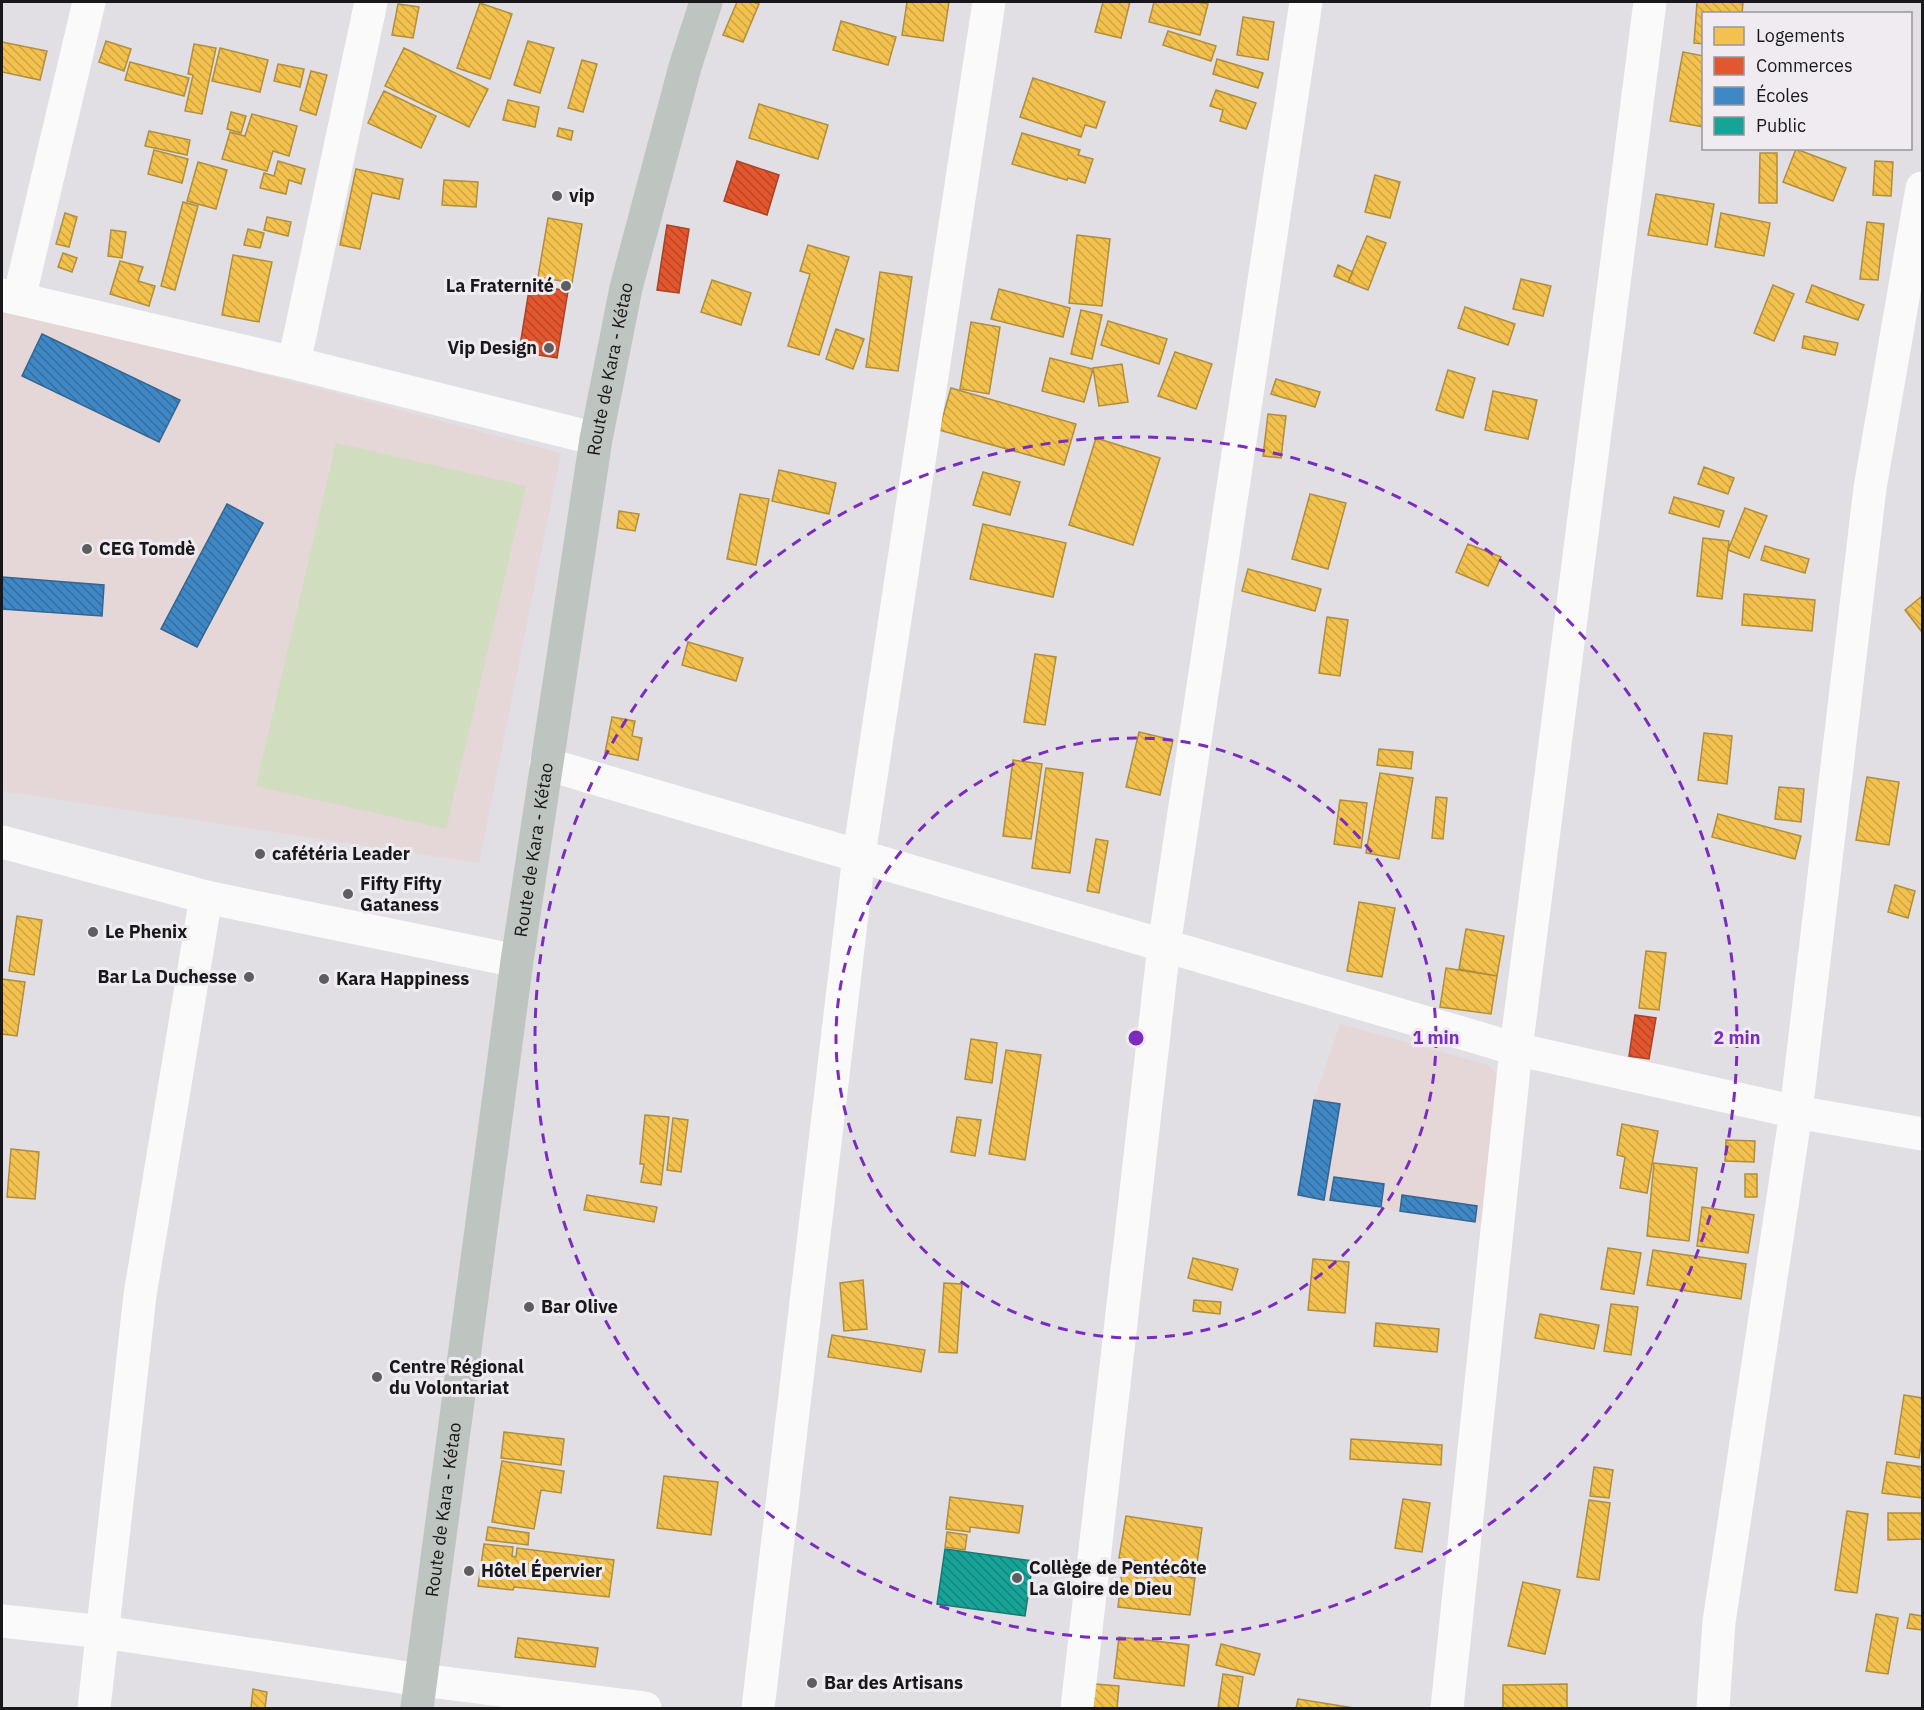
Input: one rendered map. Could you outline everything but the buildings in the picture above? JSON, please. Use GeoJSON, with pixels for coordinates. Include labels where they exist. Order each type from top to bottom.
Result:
{"type":"FeatureCollection","features":[{"type":"Feature","properties":{"kind":"main road","name":"Route de Kara - Kétao"},"geometry":{"type":"LineString","coordinates":[[419,1694],[517,961],[596,439],[626,288],[685,68],[706,2]]}},
{"type":"Feature","properties":{"kind":"street"},"geometry":{"type":"LineString","coordinates":[[89,2],[10,297],[294,363],[596,439]]}},
{"type":"Feature","properties":{"kind":"street"},"geometry":{"type":"LineString","coordinates":[[294,363],[371,2]]}},
{"type":"Feature","properties":{"kind":"street"},"geometry":{"type":"LineString","coordinates":[[758,1708],[859,855],[989,2]]}},
{"type":"Feature","properties":{"kind":"street"},"geometry":{"type":"LineString","coordinates":[[1077,1708],[1164,945],[1306,2]]}},
{"type":"Feature","properties":{"kind":"street"},"geometry":{"type":"LineString","coordinates":[[1447,1708],[1516,1050],[1650,2]]}},
{"type":"Feature","properties":{"kind":"street"},"geometry":{"type":"LineString","coordinates":[[1713,1708],[1721,1610],[1796,1112],[1870,488],[1923,188]]}},
{"type":"Feature","properties":{"kind":"street"},"geometry":{"type":"LineString","coordinates":[[546,764],[1516,1050],[1796,1112],[1923,1134]]}},
{"type":"Feature","properties":{"kind":"street"},"geometry":{"type":"LineString","coordinates":[[2,842],[206,897],[517,961]]}},
{"type":"Feature","properties":{"kind":"street"},"geometry":{"type":"LineString","coordinates":[[94,1708],[140,1295],[206,897]]}},
{"type":"Feature","properties":{"kind":"street"},"geometry":{"type":"LineString","coordinates":[[2,1621],[103,1632],[419,1694],[645,1708]]}},
{"type":"Feature","properties":{"kind":"shaded area","name":"CEG Tomdè"},"geometry":{"type":"Polygon","coordinates":[[[2,307],[26,311],[561,453],[479,863],[2,791],[2,307]]]}},
{"type":"Feature","properties":{"kind":"shaded area"},"geometry":{"type":"Polygon","coordinates":[[[1340,1024],[1488,1065],[1498,1076],[1483,1223],[1297,1197],[1314,1100],[1340,1024]]]}},
{"type":"Feature","properties":{"kind":"green space"},"geometry":{"type":"Polygon","coordinates":[[[336,443],[526,486],[446,829],[256,786],[336,443]]]}},
{"type":"Feature","properties":{"kind":"place","name":"vip"},"geometry":{"type":"Point","coordinates":[557,196]}},
{"type":"Feature","properties":{"kind":"place","name":"La Fraternité"},"geometry":{"type":"Point","coordinates":[566,286]}},
{"type":"Feature","properties":{"kind":"place","name":"Vip Design"},"geometry":{"type":"Point","coordinates":[549,348]}},
{"type":"Feature","properties":{"kind":"place","name":"CEG Tomdè"},"geometry":{"type":"Point","coordinates":[87,549]}},
{"type":"Feature","properties":{"kind":"place","name":"cafétéria Leader"},"geometry":{"type":"Point","coordinates":[260,854]}},
{"type":"Feature","properties":{"kind":"place","name":"Fifty Fifty Gataness"},"geometry":{"type":"Point","coordinates":[348,894]}},
{"type":"Feature","properties":{"kind":"place","name":"Le Phenix"},"geometry":{"type":"Point","coordinates":[93,932]}},
{"type":"Feature","properties":{"kind":"place","name":"Bar La Duchesse"},"geometry":{"type":"Point","coordinates":[249,977]}},
{"type":"Feature","properties":{"kind":"place","name":"Kara Happiness"},"geometry":{"type":"Point","coordinates":[324,979]}},
{"type":"Feature","properties":{"kind":"place","name":"Bar Olive"},"geometry":{"type":"Point","coordinates":[529,1307]}},
{"type":"Feature","properties":{"kind":"place","name":"Centre Régional du Volontariat"},"geometry":{"type":"Point","coordinates":[377,1377]}},
{"type":"Feature","properties":{"kind":"place","name":"Hôtel Épervier"},"geometry":{"type":"Point","coordinates":[469,1571]}},
{"type":"Feature","properties":{"kind":"place","name":"Collège de Pentécôte La Gloire de Dieu"},"geometry":{"type":"Point","coordinates":[1017,1578]}},
{"type":"Feature","properties":{"kind":"place","name":"Bar des Artisans"},"geometry":{"type":"Point","coordinates":[812,1683]}}]}
